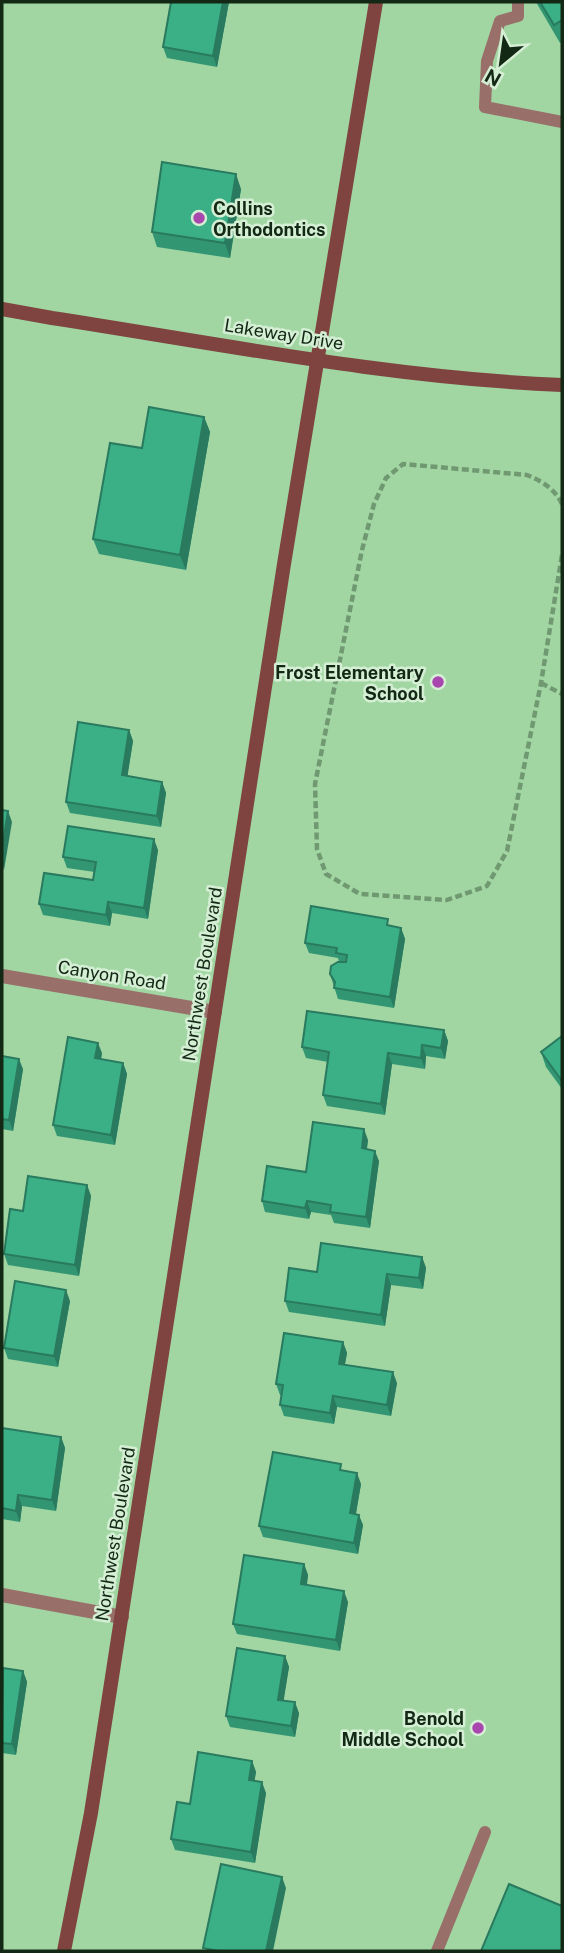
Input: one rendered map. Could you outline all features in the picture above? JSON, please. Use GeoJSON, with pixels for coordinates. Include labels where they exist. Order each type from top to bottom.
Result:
{"type":"FeatureCollection","features":[{"type":"Feature","properties":{"kind":"street","name":"Northwest Boulevard"},"geometry":{"type":"LineString","coordinates":[[64,1951],[91,1813],[317,359],[376,2]]}},
{"type":"Feature","properties":{"kind":"street","name":"Lakeway Drive"},"geometry":{"type":"LineString","coordinates":[[2,309],[433,375],[562,386]]}},
{"type":"Feature","properties":{"kind":"street","name":"Canyon Road"},"geometry":{"type":"LineString","coordinates":[[2,976],[215,1012]]}},
{"type":"Feature","properties":{"kind":"street"},"geometry":{"type":"LineString","coordinates":[[2,1595],[122,1617]]}},
{"type":"Feature","properties":{"kind":"lane"},"geometry":{"type":"LineString","coordinates":[[518,2],[518,16],[500,21],[487,61],[485,107],[562,122]]}},
{"type":"Feature","properties":{"kind":"lane"},"geometry":{"type":"LineString","coordinates":[[437,1951],[485,1832]]}},
{"type":"Feature","properties":{"kind":"path"},"geometry":{"type":"LineString","coordinates":[[562,504],[559,496],[542,481],[527,475],[403,464],[386,478],[374,504],[362,550],[315,784],[317,849],[326,874],[360,894],[435,900],[447,900],[487,886],[507,851],[541,683],[562,555]]}},
{"type":"Feature","properties":{"kind":"path"},"geometry":{"type":"LineString","coordinates":[[541,683],[562,694]]}},
{"type":"Feature","properties":{"kind":"building"},"geometry":{"type":"Polygon","coordinates":[[[171,2],[223,2],[213,56],[163,47],[171,2]]]}},
{"type":"Feature","properties":{"kind":"building"},"geometry":{"type":"Polygon","coordinates":[[[540,2],[562,2],[562,20],[554,25],[540,2]]]}},
{"type":"Feature","properties":{"kind":"building","name":"Collins Orthodontics"},"geometry":{"type":"Polygon","coordinates":[[[162,162],[236,174],[225,243],[152,232],[162,162]]]}},
{"type":"Feature","properties":{"kind":"building"},"geometry":{"type":"Polygon","coordinates":[[[149,407],[204,417],[180,555],[93,539],[110,443],[142,448],[149,407]]]}},
{"type":"Feature","properties":{"kind":"building"},"geometry":{"type":"Polygon","coordinates":[[[78,722],[129,730],[122,775],[162,782],[157,816],[66,802],[78,722]]]}},
{"type":"Feature","properties":{"kind":"building"},"geometry":{"type":"Polygon","coordinates":[[[2,810],[8,811],[2,848],[2,810]]]}},
{"type":"Feature","properties":{"kind":"building"},"geometry":{"type":"Polygon","coordinates":[[[68,826],[154,839],[144,908],[108,902],[106,915],[39,904],[44,873],[93,880],[96,862],[63,857],[68,826]]]}},
{"type":"Feature","properties":{"kind":"building"},"geometry":{"type":"Polygon","coordinates":[[[311,906],[388,919],[387,925],[401,928],[390,997],[334,988],[331,966],[346,962],[347,955],[336,953],[337,948],[305,943],[311,906]]]}},
{"type":"Feature","properties":{"kind":"building"},"geometry":{"type":"Polygon","coordinates":[[[307,1011],[444,1030],[441,1048],[422,1045],[421,1058],[388,1053],[381,1104],[323,1095],[329,1052],[302,1047],[307,1011]]]}},
{"type":"Feature","properties":{"kind":"building"},"geometry":{"type":"Polygon","coordinates":[[[562,1036],[562,1081],[541,1052],[562,1036]]]}},
{"type":"Feature","properties":{"kind":"building"},"geometry":{"type":"Polygon","coordinates":[[[68,1037],[98,1043],[95,1058],[123,1063],[111,1135],[53,1125],[68,1037]]]}},
{"type":"Feature","properties":{"kind":"building"},"geometry":{"type":"Polygon","coordinates":[[[2,1056],[19,1059],[9,1120],[2,1119],[2,1056]]]}},
{"type":"Feature","properties":{"kind":"building"},"geometry":{"type":"Polygon","coordinates":[[[313,1122],[364,1129],[362,1148],[375,1151],[366,1217],[330,1212],[331,1205],[307,1201],[305,1208],[262,1201],[267,1166],[306,1172],[313,1122]]]}},
{"type":"Feature","properties":{"kind":"building"},"geometry":{"type":"Polygon","coordinates":[[[28,1176],[87,1185],[75,1265],[4,1254],[10,1209],[23,1211],[28,1176]]]}},
{"type":"Feature","properties":{"kind":"building"},"geometry":{"type":"Polygon","coordinates":[[[321,1243],[422,1257],[419,1278],[387,1274],[381,1315],[285,1301],[289,1268],[317,1272],[321,1243]]]}},
{"type":"Feature","properties":{"kind":"building"},"geometry":{"type":"Polygon","coordinates":[[[15,1281],[66,1290],[54,1356],[4,1348],[15,1281]]]}},
{"type":"Feature","properties":{"kind":"building"},"geometry":{"type":"Polygon","coordinates":[[[284,1333],[343,1342],[339,1364],[393,1372],[387,1405],[333,1396],[330,1413],[280,1405],[283,1385],[276,1384],[284,1333]]]}},
{"type":"Feature","properties":{"kind":"building"},"geometry":{"type":"Polygon","coordinates":[[[2,1428],[61,1437],[52,1500],[18,1495],[16,1511],[2,1508],[2,1428]]]}},
{"type":"Feature","properties":{"kind":"building"},"geometry":{"type":"Polygon","coordinates":[[[273,1452],[341,1464],[340,1470],[357,1473],[350,1513],[359,1515],[354,1543],[259,1526],[273,1452]]]}},
{"type":"Feature","properties":{"kind":"building"},"geometry":{"type":"Polygon","coordinates":[[[244,1555],[304,1564],[301,1584],[344,1591],[336,1640],[233,1624],[244,1555]]]}},
{"type":"Feature","properties":{"kind":"building"},"geometry":{"type":"Polygon","coordinates":[[[237,1648],[285,1656],[278,1700],[295,1702],[291,1726],[226,1716],[237,1648]]]}},
{"type":"Feature","properties":{"kind":"building"},"geometry":{"type":"Polygon","coordinates":[[[3,1668],[23,1671],[12,1744],[2,1743],[3,1668]]]}},
{"type":"Feature","properties":{"kind":"building"},"geometry":{"type":"Polygon","coordinates":[[[198,1752],[252,1761],[249,1780],[262,1782],[251,1852],[171,1839],[177,1802],[190,1804],[198,1752]]]}},
{"type":"Feature","properties":{"kind":"building"},"geometry":{"type":"Polygon","coordinates":[[[221,1864],[282,1877],[266,1951],[218,1951],[203,1948],[221,1864]]]}},
{"type":"Feature","properties":{"kind":"building"},"geometry":{"type":"Polygon","coordinates":[[[509,1884],[562,1906],[562,1951],[481,1951],[509,1884]]]}},
{"type":"Feature","properties":{"kind":"place","name":"Collins Orthodontics"},"geometry":{"type":"Point","coordinates":[199,218]}},
{"type":"Feature","properties":{"kind":"place","name":"Frost Elementary School"},"geometry":{"type":"Point","coordinates":[438,682]}},
{"type":"Feature","properties":{"kind":"place","name":"Benold Middle School"},"geometry":{"type":"Point","coordinates":[478,1728]}}]}
